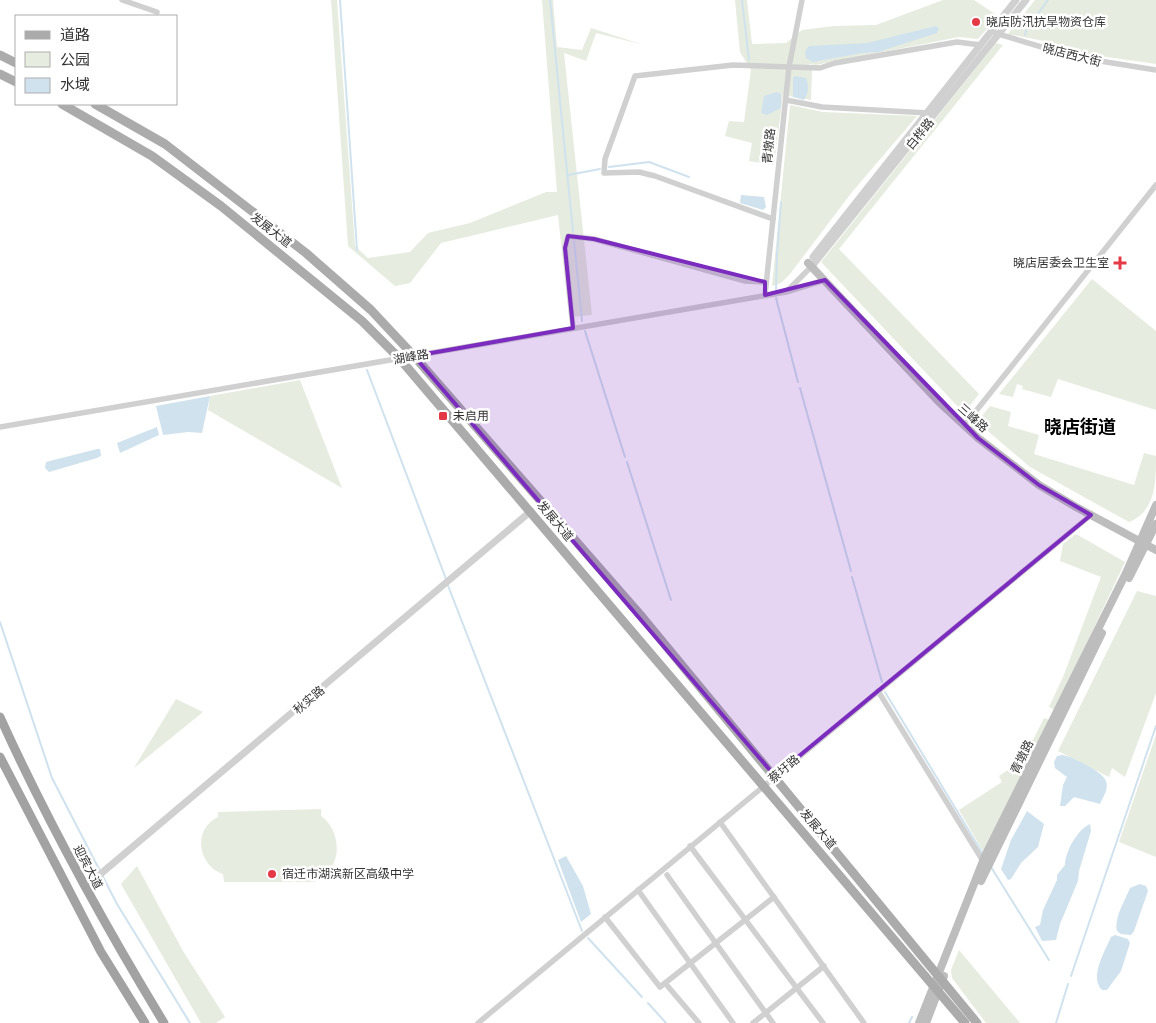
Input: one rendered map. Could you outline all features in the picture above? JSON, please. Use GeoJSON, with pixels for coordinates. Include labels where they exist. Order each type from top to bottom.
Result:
{"type":"FeatureCollection","features":[{"type":"Feature","properties":{"kind":"highway","name":"迎宾大道"},"geometry":{"type":"LineString","coordinates":[[0,717],[42,806],[85,888],[111,936],[164,1023]]}},
{"type":"Feature","properties":{"kind":"highway"},"geometry":{"type":"LineString","coordinates":[[0,757],[101,952],[145,1023]]}},
{"type":"Feature","properties":{"kind":"main road"},"geometry":{"type":"LineString","coordinates":[[0,55],[15,62]]}},
{"type":"Feature","properties":{"kind":"main road"},"geometry":{"type":"LineString","coordinates":[[0,74],[15,82]]}},
{"type":"Feature","properties":{"kind":"main road","name":"发展大道"},"geometry":{"type":"LineString","coordinates":[[64,105],[152,156],[221,206],[362,321],[400,359],[531,510],[764,785],[938,984],[977,1023]]}},
{"type":"Feature","properties":{"kind":"main road","name":"发展大道"},"geometry":{"type":"LineString","coordinates":[[97,105],[165,144],[298,247],[371,310],[414,356],[643,618],[775,776],[938,984],[965,1023]]}},
{"type":"Feature","properties":{"kind":"main road","name":"三峰路"},"geometry":{"type":"LineString","coordinates":[[810,264],[964,426],[1039,485],[1142,544],[1156,550]]}},
{"type":"Feature","properties":{"kind":"main road","name":"青墩路"},"geometry":{"type":"LineString","coordinates":[[919,1023],[938,984],[992,856],[1142,544],[1156,506]]}},
{"type":"Feature","properties":{"kind":"main road","name":"青墩路"},"geometry":{"type":"LineString","coordinates":[[926,1023],[938,984],[983,861],[1142,544],[1156,524]]}},
{"type":"Feature","properties":{"kind":"street"},"geometry":{"type":"LineString","coordinates":[[122,0],[157,12]]}},
{"type":"Feature","properties":{"kind":"street","name":"青墩路"},"geometry":{"type":"LineString","coordinates":[[765,295],[790,67],[802,0]]}},
{"type":"Feature","properties":{"kind":"street","name":"白桦路"},"geometry":{"type":"LineString","coordinates":[[810,264],[1016,0]]}},
{"type":"Feature","properties":{"kind":"street","name":"白桦路"},"geometry":{"type":"LineString","coordinates":[[810,264],[1026,0]]}},
{"type":"Feature","properties":{"kind":"street","name":"晓店西大街"},"geometry":{"type":"LineString","coordinates":[[991,31],[1075,57],[1156,70]]}},
{"type":"Feature","properties":{"kind":"street"},"geometry":{"type":"LineString","coordinates":[[772,219],[655,176],[639,172],[604,173],[606,159],[635,76],[733,65],[820,68],[834,63],[957,42],[981,45]]}},
{"type":"Feature","properties":{"kind":"street"},"geometry":{"type":"LineString","coordinates":[[786,100],[822,107],[928,113]]}},
{"type":"Feature","properties":{"kind":"street"},"geometry":{"type":"LineString","coordinates":[[964,426],[1156,185]]}},
{"type":"Feature","properties":{"kind":"street"},"geometry":{"type":"LineString","coordinates":[[573,328],[565,248],[568,236],[594,239],[746,281],[766,282]]}},
{"type":"Feature","properties":{"kind":"street"},"geometry":{"type":"LineString","coordinates":[[786,292],[810,264]]}},
{"type":"Feature","properties":{"kind":"street","name":"湖峰路"},"geometry":{"type":"LineString","coordinates":[[0,427],[786,292],[825,280]]}},
{"type":"Feature","properties":{"kind":"street","name":"秋实路"},"geometry":{"type":"LineString","coordinates":[[85,888],[531,510]]}},
{"type":"Feature","properties":{"kind":"street","name":"蔡圩路"},"geometry":{"type":"LineString","coordinates":[[478,1023],[1091,515]]}},
{"type":"Feature","properties":{"kind":"street"},"geometry":{"type":"LineString","coordinates":[[878,691],[983,861]]}},
{"type":"Feature","properties":{"kind":"street"},"geometry":{"type":"LineString","coordinates":[[720,822],[864,1023]]}},
{"type":"Feature","properties":{"kind":"street"},"geometry":{"type":"LineString","coordinates":[[690,846],[823,1023]]}},
{"type":"Feature","properties":{"kind":"street"},"geometry":{"type":"LineString","coordinates":[[667,875],[774,1023]]}},
{"type":"Feature","properties":{"kind":"street"},"geometry":{"type":"LineString","coordinates":[[638,890],[733,1023]]}},
{"type":"Feature","properties":{"kind":"street"},"geometry":{"type":"LineString","coordinates":[[605,917],[660,987],[774,897]]}},
{"type":"Feature","properties":{"kind":"street"},"geometry":{"type":"LineString","coordinates":[[754,1023],[824,966]]}},
{"type":"Feature","properties":{"kind":"street"},"geometry":{"type":"LineString","coordinates":[[665,983],[699,1023]]}},
{"type":"Feature","properties":{"kind":"highlighted area"},"geometry":{"type":"Polygon","coordinates":[[[568,236],[594,239],[765,282],[765,295],[825,280],[978,438],[1039,485],[1091,515],[775,776],[414,356],[573,328],[565,248],[568,236]]]}},
{"type":"Feature","properties":{"kind":"green space"},"geometry":{"type":"Polygon","coordinates":[[[331,0],[337,0],[355,246],[368,258],[410,252],[428,233],[470,223],[546,192],[557,192],[542,0],[553,0],[557,47],[582,50],[591,28],[644,45],[596,33],[586,61],[564,53],[592,315],[569,317],[558,215],[441,243],[410,283],[395,286],[348,246],[331,0]]]}},
{"type":"Feature","properties":{"kind":"green space"},"geometry":{"type":"Polygon","coordinates":[[[735,0],[747,0],[752,44],[786,43],[802,30],[834,26],[876,25],[943,0],[974,0],[998,16],[978,39],[959,37],[816,65],[809,64],[812,71],[811,100],[783,95],[774,165],[749,161],[752,143],[725,136],[729,121],[744,122],[751,70],[740,52],[735,0]]]}},
{"type":"Feature","properties":{"kind":"green space"},"geometry":{"type":"Polygon","coordinates":[[[1035,0],[1156,0],[1156,64],[1086,54],[1049,42],[1008,34],[1035,0]]]}},
{"type":"Feature","properties":{"kind":"green space"},"geometry":{"type":"Polygon","coordinates":[[[996,43],[1003,45],[839,249],[979,394],[964,413],[821,262],[996,43]]]}},
{"type":"Feature","properties":{"kind":"green space"},"geometry":{"type":"Polygon","coordinates":[[[790,105],[823,112],[917,116],[852,192],[790,274],[781,283],[772,286],[790,105]]]}},
{"type":"Feature","properties":{"kind":"green space"},"geometry":{"type":"Polygon","coordinates":[[[1092,279],[1156,331],[1156,410],[1058,379],[1051,397],[1022,389],[1023,386],[1017,384],[1013,397],[999,394],[1092,279]]]}},
{"type":"Feature","properties":{"kind":"green space"},"geometry":{"type":"Polygon","coordinates":[[[300,380],[342,488],[208,410],[210,396],[300,380]]]}},
{"type":"Feature","properties":{"kind":"green space"},"geometry":{"type":"Polygon","coordinates":[[[990,406],[1011,412],[1008,426],[1039,435],[1034,454],[1134,485],[1144,453],[1156,456],[1156,476],[1153,495],[1145,511],[1129,522],[1030,467],[977,422],[990,406]]]}},
{"type":"Feature","properties":{"kind":"green space"},"geometry":{"type":"Polygon","coordinates":[[[1076,534],[1125,562],[1055,710],[1049,707],[1063,677],[1101,577],[1060,561],[1063,544],[1076,534]]]}},
{"type":"Feature","properties":{"kind":"green space"},"geometry":{"type":"Polygon","coordinates":[[[1137,591],[1156,596],[1156,693],[1125,777],[1112,768],[1109,777],[1058,751],[1137,591]]]}},
{"type":"Feature","properties":{"kind":"green space"},"geometry":{"type":"Polygon","coordinates":[[[176,699],[203,712],[134,768],[176,699]]]}},
{"type":"Feature","properties":{"kind":"green space"},"geometry":{"type":"Polygon","coordinates":[[[1044,718],[1050,720],[1024,773],[1018,763],[1024,759],[1017,749],[1033,740],[1044,718]]]}},
{"type":"Feature","properties":{"kind":"green space"},"geometry":{"type":"Polygon","coordinates":[[[1156,735],[1156,857],[1119,842],[1156,735]]]}},
{"type":"Feature","properties":{"kind":"green space"},"geometry":{"type":"Polygon","coordinates":[[[1014,766],[1022,778],[984,853],[959,810],[1002,782],[999,776],[1014,766]]]}},
{"type":"Feature","properties":{"kind":"green space"},"geometry":{"type":"Polygon","coordinates":[[[321,809],[321,816],[328,822],[333,831],[337,850],[331,867],[324,874],[315,877],[315,882],[224,882],[223,874],[215,870],[204,856],[201,847],[204,830],[218,817],[218,812],[321,809]]]}},
{"type":"Feature","properties":{"kind":"green space"},"geometry":{"type":"Polygon","coordinates":[[[137,866],[183,951],[225,1017],[216,1023],[201,1023],[121,884],[137,866]]]}},
{"type":"Feature","properties":{"kind":"green space"},"geometry":{"type":"Polygon","coordinates":[[[959,950],[1020,1023],[986,1023],[952,978],[951,970],[959,950]]]}},
{"type":"Feature","properties":{"kind":"water"},"geometry":{"type":"Polygon","coordinates":[[[936,26],[939,29],[937,33],[878,52],[813,62],[806,58],[805,51],[809,46],[867,43],[936,26]]]}},
{"type":"Feature","properties":{"kind":"water"},"geometry":{"type":"Polygon","coordinates":[[[795,76],[806,78],[808,83],[807,95],[804,100],[793,97],[793,78],[795,76]]]}},
{"type":"Feature","properties":{"kind":"water"},"geometry":{"type":"Polygon","coordinates":[[[777,92],[781,94],[781,108],[767,115],[761,113],[764,96],[777,92]]]}},
{"type":"Feature","properties":{"kind":"water"},"geometry":{"type":"Polygon","coordinates":[[[741,195],[764,197],[766,207],[763,210],[740,203],[741,195]]]}},
{"type":"Feature","properties":{"kind":"water"},"geometry":{"type":"Polygon","coordinates":[[[210,396],[202,433],[188,432],[163,435],[156,406],[210,396]]]}},
{"type":"Feature","properties":{"kind":"water"},"geometry":{"type":"Polygon","coordinates":[[[157,427],[159,435],[120,453],[117,443],[157,427]]]}},
{"type":"Feature","properties":{"kind":"water"},"geometry":{"type":"Polygon","coordinates":[[[100,449],[101,456],[97,458],[49,472],[45,468],[46,462],[100,449]]]}},
{"type":"Feature","properties":{"kind":"water"},"geometry":{"type":"Polygon","coordinates":[[[1062,755],[1086,765],[1103,777],[1107,787],[1100,804],[1074,797],[1065,806],[1060,806],[1063,785],[1067,777],[1055,768],[1054,762],[1057,756],[1062,755]]]}},
{"type":"Feature","properties":{"kind":"water"},"geometry":{"type":"Polygon","coordinates":[[[1027,811],[1044,824],[1038,847],[1021,863],[1011,879],[1008,880],[1001,869],[1011,840],[1027,811]]]}},
{"type":"Feature","properties":{"kind":"water"},"geometry":{"type":"Polygon","coordinates":[[[1090,824],[1091,831],[1079,871],[1078,881],[1060,924],[1056,940],[1042,941],[1035,927],[1040,925],[1043,910],[1057,880],[1057,875],[1065,865],[1067,854],[1076,836],[1090,824]]]}},
{"type":"Feature","properties":{"kind":"water"},"geometry":{"type":"Polygon","coordinates":[[[566,856],[583,886],[591,914],[581,922],[558,860],[566,856]]]}},
{"type":"Feature","properties":{"kind":"water"},"geometry":{"type":"Polygon","coordinates":[[[1140,884],[1146,886],[1148,891],[1134,931],[1131,935],[1121,934],[1117,931],[1116,926],[1120,909],[1130,888],[1140,884]]]}},
{"type":"Feature","properties":{"kind":"water"},"geometry":{"type":"Polygon","coordinates":[[[1115,935],[1128,939],[1130,943],[1121,971],[1107,990],[1102,990],[1098,985],[1097,978],[1099,964],[1111,937],[1115,935]]]}},
{"type":"Feature","properties":{"kind":"waterway"},"geometry":{"type":"LineString","coordinates":[[340,0],[357,250]]}},
{"type":"Feature","properties":{"kind":"waterway"},"geometry":{"type":"LineString","coordinates":[[550,0],[573,232]]}},
{"type":"Feature","properties":{"kind":"waterway"},"geometry":{"type":"LineString","coordinates":[[742,0],[749,60]]}},
{"type":"Feature","properties":{"kind":"waterway"},"geometry":{"type":"LineString","coordinates":[[1025,35],[1030,19],[1037,15],[1048,0]]}},
{"type":"Feature","properties":{"kind":"waterway"},"geometry":{"type":"LineString","coordinates":[[609,167],[649,162],[689,177]]}},
{"type":"Feature","properties":{"kind":"waterway"},"geometry":{"type":"LineString","coordinates":[[568,175],[600,169]]}},
{"type":"Feature","properties":{"kind":"waterway"},"geometry":{"type":"LineString","coordinates":[[776,289],[781,202]]}},
{"type":"Feature","properties":{"kind":"waterway"},"geometry":{"type":"LineString","coordinates":[[574,241],[582,321]]}},
{"type":"Feature","properties":{"kind":"waterway"},"geometry":{"type":"LineString","coordinates":[[776,298],[798,382]]}},
{"type":"Feature","properties":{"kind":"waterway"},"geometry":{"type":"LineString","coordinates":[[585,331],[625,457]]}},
{"type":"Feature","properties":{"kind":"waterway"},"geometry":{"type":"LineString","coordinates":[[367,370],[446,579]]}},
{"type":"Feature","properties":{"kind":"waterway"},"geometry":{"type":"LineString","coordinates":[[800,388],[851,571]]}},
{"type":"Feature","properties":{"kind":"waterway"},"geometry":{"type":"LineString","coordinates":[[627,462],[671,600]]}},
{"type":"Feature","properties":{"kind":"waterway"},"geometry":{"type":"LineString","coordinates":[[852,577],[882,682]]}},
{"type":"Feature","properties":{"kind":"waterway"},"geometry":{"type":"LineString","coordinates":[[447,583],[582,931]]}},
{"type":"Feature","properties":{"kind":"waterway"},"geometry":{"type":"LineString","coordinates":[[0,622],[52,778],[100,871]]}},
{"type":"Feature","properties":{"kind":"waterway"},"geometry":{"type":"LineString","coordinates":[[885,692],[983,854]]}},
{"type":"Feature","properties":{"kind":"waterway"},"geometry":{"type":"LineString","coordinates":[[1071,976],[1156,726]]}},
{"type":"Feature","properties":{"kind":"waterway"},"geometry":{"type":"LineString","coordinates":[[991,867],[1049,960]]}},
{"type":"Feature","properties":{"kind":"waterway"},"geometry":{"type":"LineString","coordinates":[[102,875],[117,904],[190,1023]]}},
{"type":"Feature","properties":{"kind":"waterway"},"geometry":{"type":"LineString","coordinates":[[588,938],[642,997]]}},
{"type":"Feature","properties":{"kind":"waterway"},"geometry":{"type":"LineString","coordinates":[[1056,1023],[1068,984]]}},
{"type":"Feature","properties":{"kind":"waterway"},"geometry":{"type":"LineString","coordinates":[[648,1003],[666,1023]]}},
{"type":"Feature","properties":{"kind":"waterway"},"geometry":{"type":"LineString","coordinates":[[909,1023],[912,1017]]}},
{"type":"Feature","properties":{"kind":"place","name":"晓店防汛抗旱物资仓库"},"geometry":{"type":"Point","coordinates":[976,22]}},
{"type":"Feature","properties":{"kind":"place","name":"晓店居委会卫生室"},"geometry":{"type":"Point","coordinates":[1120,263]}},
{"type":"Feature","properties":{"kind":"place","name":"未启用"},"geometry":{"type":"Point","coordinates":[443,416]}},
{"type":"Feature","properties":{"kind":"place","name":"宿迁市湖滨新区高级中学"},"geometry":{"type":"Point","coordinates":[272,874]}},
{"type":"Feature","properties":{"kind":"district","name":"晓店街道"},"geometry":{"type":"Point","coordinates":[1080,427]}}]}
